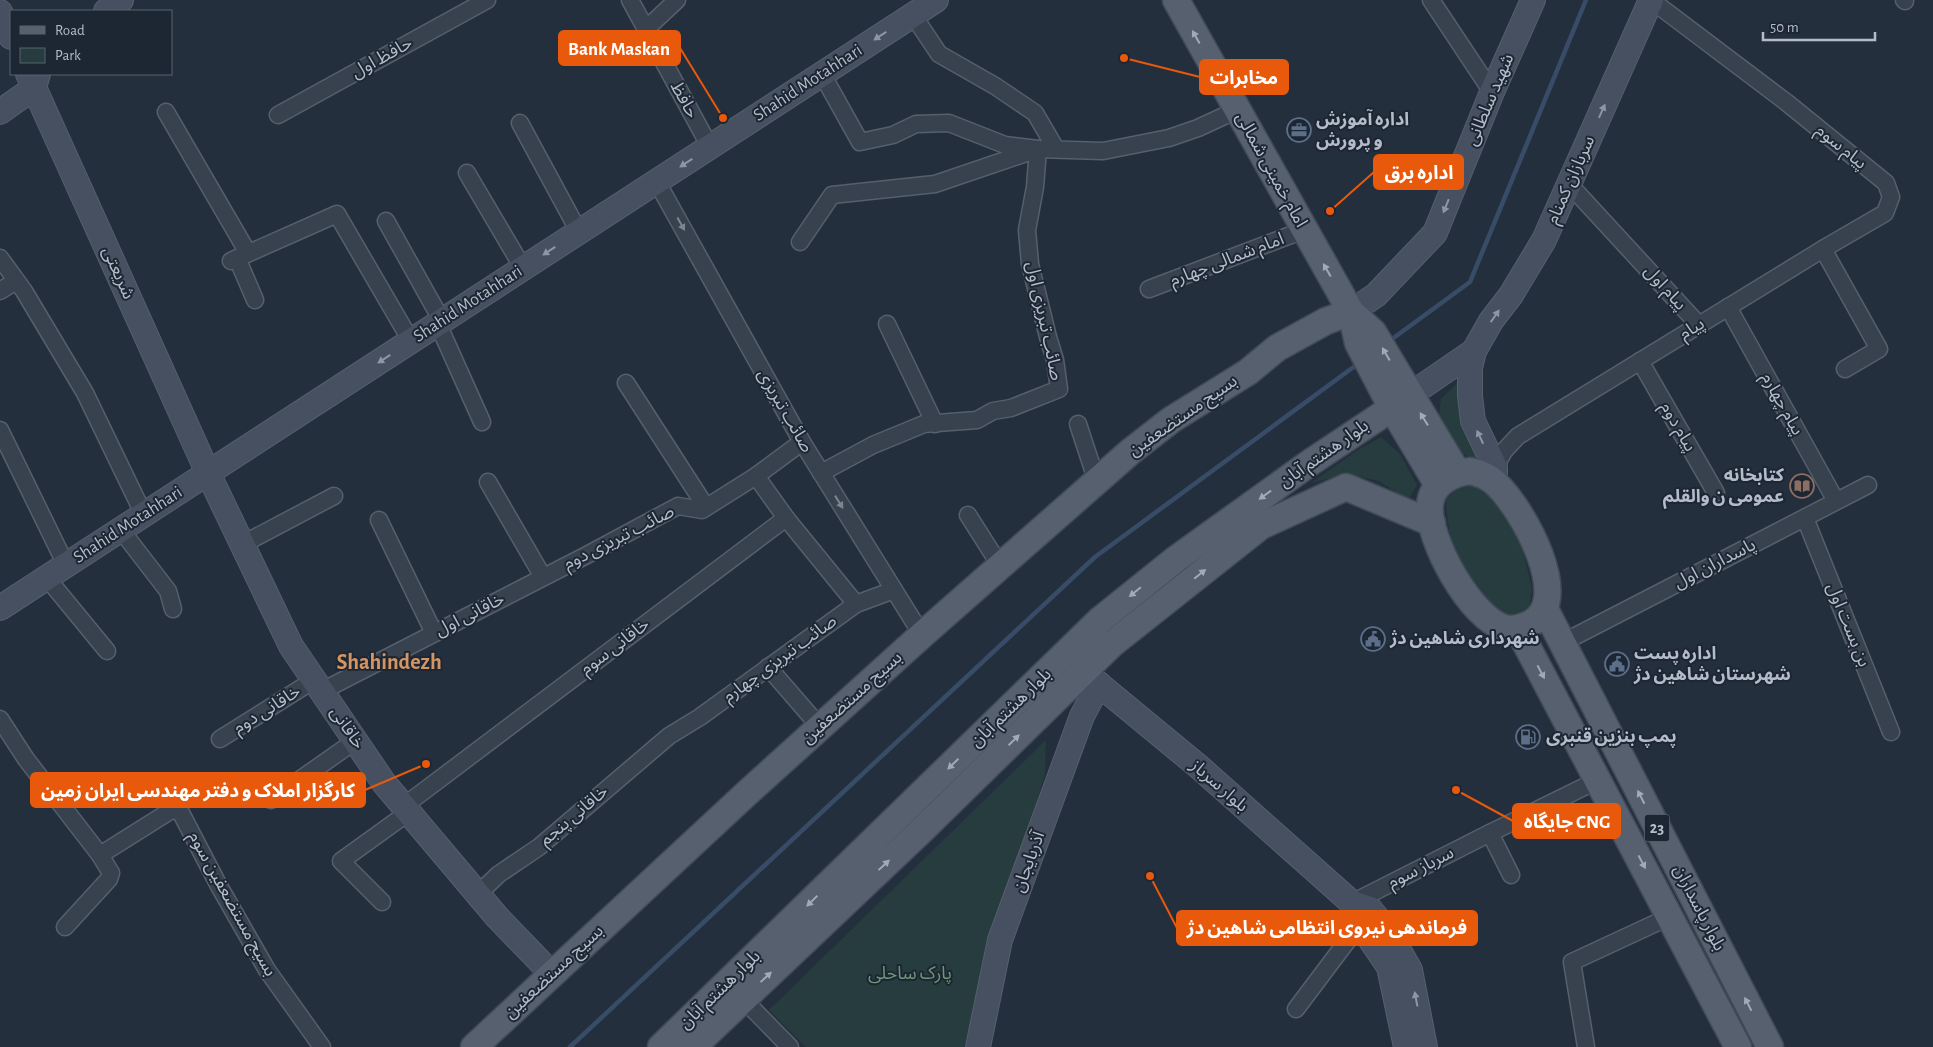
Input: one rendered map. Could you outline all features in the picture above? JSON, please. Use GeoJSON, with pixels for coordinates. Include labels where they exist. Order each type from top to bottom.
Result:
{"type":"FeatureCollection","features":[{"type":"Feature","properties":{"kind":"main road","name":"امام خمینی شمالی"},"geometry":{"type":"LineString","coordinates":[[1181,2],[1237,110],[1395,392]]}},
{"type":"Feature","properties":{"kind":"main road","name":"بسیج مستضعفین"},"geometry":{"type":"LineString","coordinates":[[474,1047],[746,794],[922,635],[1130,452],[1171,420],[1248,372],[1278,348],[1326,321],[1360,331]]}},
{"type":"Feature","properties":{"kind":"main road"},"geometry":{"type":"LineString","coordinates":[[1395,392],[1447,479],[1430,503],[1432,523],[1444,559],[1463,592],[1489,620],[1505,628],[1518,629],[1534,622],[1545,608]]}},
{"type":"Feature","properties":{"kind":"main road","name":"بلوار هشتم آبان"},"geometry":{"type":"LineString","coordinates":[[1083,670],[1100,620],[1176,559],[1311,462],[1395,392]]}},
{"type":"Feature","properties":{"kind":"main road","name":"23"},"geometry":{"type":"LineString","coordinates":[[1447,479],[1470,471],[1484,475],[1495,475],[1531,533],[1542,562],[1548,592],[1545,608]]}},
{"type":"Feature","properties":{"kind":"main road","name":"بلوار هشتم آبان"},"geometry":{"type":"LineString","coordinates":[[661,1047],[843,888],[1112,644],[1261,526],[1346,487],[1432,523]]}},
{"type":"Feature","properties":{"kind":"main road","name":"بلوار پاسداران"},"geometry":{"type":"LineString","coordinates":[[1545,608],[1770,1047]]}},
{"type":"Feature","properties":{"kind":"main road","name":"بلوار پاسداران"},"geometry":{"type":"LineString","coordinates":[[1518,629],[1671,916],[1738,1047]]}},
{"type":"Feature","properties":{"kind":"main road","name":"بلوار هشتم آبان"},"geometry":{"type":"LineString","coordinates":[[693,1047],[743,999],[843,888]]}},
{"type":"Feature","properties":{"kind":"street"},"geometry":{"type":"LineString","coordinates":[[107,10],[121,0]]}},
{"type":"Feature","properties":{"kind":"street","name":"حافظ اول"},"geometry":{"type":"LineString","coordinates":[[278,116],[487,0]]}},
{"type":"Feature","properties":{"kind":"street","name":"حافظ"},"geometry":{"type":"LineString","coordinates":[[630,0],[710,147]]}},
{"type":"Feature","properties":{"kind":"street"},"geometry":{"type":"LineString","coordinates":[[646,29],[677,0]]}},
{"type":"Feature","properties":{"kind":"street","name":"Shahid Motahhari"},"geometry":{"type":"LineString","coordinates":[[0,608],[936,0]]}},
{"type":"Feature","properties":{"kind":"street"},"geometry":{"type":"LineString","coordinates":[[1431,0],[1492,92]]}},
{"type":"Feature","properties":{"kind":"street","name":"شهید سلطانی"},"geometry":{"type":"LineString","coordinates":[[1360,331],[1376,295],[1435,233],[1492,92],[1533,0]]}},
{"type":"Feature","properties":{"kind":"street","name":"پیام سوم"},"geometry":{"type":"LineString","coordinates":[[1651,0],[1786,102],[1886,183],[1891,197]]}},
{"type":"Feature","properties":{"kind":"street","name":"سربازان کمنام"},"geometry":{"type":"LineString","coordinates":[[1495,475],[1473,421],[1470,396],[1470,368],[1474,351],[1491,321],[1511,295],[1544,240],[1651,0]]}},
{"type":"Feature","properties":{"kind":"street"},"geometry":{"type":"LineString","coordinates":[[0,12],[10,36]]}},
{"type":"Feature","properties":{"kind":"street"},"geometry":{"type":"LineString","coordinates":[[912,15],[938,54],[995,86],[1034,112],[1056,149]]}},
{"type":"Feature","properties":{"kind":"street"},"geometry":{"type":"LineString","coordinates":[[822,74],[860,142],[893,134],[916,124],[949,123],[1005,145],[1038,149],[1103,151],[1169,138],[1198,128],[1237,110]]}},
{"type":"Feature","properties":{"kind":"street"},"geometry":{"type":"LineString","coordinates":[[0,112],[33,78]]}},
{"type":"Feature","properties":{"kind":"street","name":"شریعتی"},"geometry":{"type":"LineString","coordinates":[[33,78],[208,473]]}},
{"type":"Feature","properties":{"kind":"street"},"geometry":{"type":"LineString","coordinates":[[166,112],[239,257],[255,300]]}},
{"type":"Feature","properties":{"kind":"street"},"geometry":{"type":"LineString","coordinates":[[520,123],[579,232]]}},
{"type":"Feature","properties":{"kind":"street"},"geometry":{"type":"LineString","coordinates":[[800,242],[832,195],[935,184],[1038,149]]}},
{"type":"Feature","properties":{"kind":"street","name":"صائب تبریزی اول"},"geometry":{"type":"LineString","coordinates":[[821,473],[873,445],[924,424],[977,420],[993,412],[1011,408],[1059,389],[1055,360],[1030,264],[1027,230],[1036,187],[1038,149]]}},
{"type":"Feature","properties":{"kind":"street"},"geometry":{"type":"LineString","coordinates":[[468,172],[523,268]]}},
{"type":"Feature","properties":{"kind":"street","name":"صائب تبریزی"},"geometry":{"type":"LineString","coordinates":[[657,182],[802,442],[922,635]]}},
{"type":"Feature","properties":{"kind":"street","name":"پیام اول"},"geometry":{"type":"LineString","coordinates":[[1569,184],[1698,325]]}},
{"type":"Feature","properties":{"kind":"street","name":"پیام"},"geometry":{"type":"LineString","coordinates":[[1495,475],[1504,451],[1518,436],[1885,213],[1891,197]]}},
{"type":"Feature","properties":{"kind":"street"},"geometry":{"type":"LineString","coordinates":[[239,257],[337,214],[411,341]]}},
{"type":"Feature","properties":{"kind":"street"},"geometry":{"type":"LineString","coordinates":[[386,221],[440,323],[482,422]]}},
{"type":"Feature","properties":{"kind":"street","name":"امام شمالی چهارم"},"geometry":{"type":"LineString","coordinates":[[1150,289],[1304,230]]}},
{"type":"Feature","properties":{"kind":"street"},"geometry":{"type":"LineString","coordinates":[[1823,249],[1879,349],[1846,369]]}},
{"type":"Feature","properties":{"kind":"street"},"geometry":{"type":"LineString","coordinates":[[0,258],[86,393],[144,515]]}},
{"type":"Feature","properties":{"kind":"street"},"geometry":{"type":"LineString","coordinates":[[0,291],[16,281]]}},
{"type":"Feature","properties":{"kind":"street","name":"پیام چهارم"},"geometry":{"type":"LineString","coordinates":[[1728,307],[1836,501]]}},
{"type":"Feature","properties":{"kind":"street"},"geometry":{"type":"LineString","coordinates":[[887,324],[935,424]]}},
{"type":"Feature","properties":{"kind":"street","name":"سربازان کمنام"},"geometry":{"type":"LineString","coordinates":[[1395,392],[1474,351]]}},
{"type":"Feature","properties":{"kind":"street","name":"پیام دوم"},"geometry":{"type":"LineString","coordinates":[[1640,361],[1716,493]]}},
{"type":"Feature","properties":{"kind":"street"},"geometry":{"type":"LineString","coordinates":[[626,383],[706,507],[756,476],[802,442]]}},
{"type":"Feature","properties":{"kind":"street"},"geometry":{"type":"LineString","coordinates":[[1078,424],[1097,482]]}},
{"type":"Feature","properties":{"kind":"street"},"geometry":{"type":"LineString","coordinates":[[0,430],[57,571],[107,651]]}},
{"type":"Feature","properties":{"kind":"street","name":"خاقانی"},"geometry":{"type":"LineString","coordinates":[[208,473],[291,646],[355,741],[384,782],[497,917],[552,974]]}},
{"type":"Feature","properties":{"kind":"street"},"geometry":{"type":"LineString","coordinates":[[756,476],[786,518],[856,604]]}},
{"type":"Feature","properties":{"kind":"street"},"geometry":{"type":"LineString","coordinates":[[488,482],[541,579]]}},
{"type":"Feature","properties":{"kind":"street","name":"پاسداران اول"},"geometry":{"type":"LineString","coordinates":[[1562,642],[1868,485]]}},
{"type":"Feature","properties":{"kind":"street"},"geometry":{"type":"LineString","coordinates":[[241,545],[334,496]]}},
{"type":"Feature","properties":{"kind":"street","name":"صائب تبریزی دوم"},"geometry":{"type":"LineString","coordinates":[[541,579],[678,506],[702,510],[706,507]]}},
{"type":"Feature","properties":{"kind":"street"},"geometry":{"type":"LineString","coordinates":[[968,515],[1001,567]]}},
{"type":"Feature","properties":{"kind":"street","name":"خاقانی سوم"},"geometry":{"type":"LineString","coordinates":[[382,902],[341,861],[406,809],[786,518]]}},
{"type":"Feature","properties":{"kind":"street","name":"بن بست اول"},"geometry":{"type":"LineString","coordinates":[[1804,518],[1890,732]]}},
{"type":"Feature","properties":{"kind":"street"},"geometry":{"type":"LineString","coordinates":[[379,520],[434,633]]}},
{"type":"Feature","properties":{"kind":"street"},"geometry":{"type":"LineString","coordinates":[[121,530],[168,591],[173,609]]}},
{"type":"Feature","properties":{"kind":"street","name":"خاقانی اول"},"geometry":{"type":"LineString","coordinates":[[318,686],[434,633],[541,579]]}},
{"type":"Feature","properties":{"kind":"street","name":"صائب تبریزی چهارم"},"geometry":{"type":"LineString","coordinates":[[669,736],[700,717],[856,604],[894,590]]}},
{"type":"Feature","properties":{"kind":"street"},"geometry":{"type":"LineString","coordinates":[[768,667],[820,727]]}},
{"type":"Feature","properties":{"kind":"street","name":"بلوار سرباز"},"geometry":{"type":"LineString","coordinates":[[1083,670],[1198,766],[1356,913],[1389,967],[1406,1047]]}},
{"type":"Feature","properties":{"kind":"street","name":"آذربایجان"},"geometry":{"type":"LineString","coordinates":[[978,1047],[1000,940],[1082,716],[1083,670]]}},
{"type":"Feature","properties":{"kind":"street","name":"خاقانی دوم"},"geometry":{"type":"LineString","coordinates":[[220,739],[318,686]]}},
{"type":"Feature","properties":{"kind":"street"},"geometry":{"type":"LineString","coordinates":[[0,719],[26,759],[100,855],[111,873],[110,879],[65,927]]}},
{"type":"Feature","properties":{"kind":"street","name":"خاقانی پنجم"},"geometry":{"type":"LineString","coordinates":[[478,894],[499,874],[539,847],[669,736]]}},
{"type":"Feature","properties":{"kind":"street"},"geometry":{"type":"LineString","coordinates":[[271,800],[355,741]]}},
{"type":"Feature","properties":{"kind":"street","name":"سرباز سوم"},"geometry":{"type":"LineString","coordinates":[[1356,913],[1490,834],[1598,780]]}},
{"type":"Feature","properties":{"kind":"street","name":"بسیج مستضعفین سوم"},"geometry":{"type":"LineString","coordinates":[[100,855],[170,811],[177,810],[181,813],[219,886],[267,970],[322,1047]]}},
{"type":"Feature","properties":{"kind":"street"},"geometry":{"type":"LineString","coordinates":[[1490,834],[1511,875]]}},
{"type":"Feature","properties":{"kind":"street","name":"بلوار سرباز"},"geometry":{"type":"LineString","coordinates":[[1356,913],[1370,909],[1389,933],[1410,970],[1425,1047]]}},
{"type":"Feature","properties":{"kind":"street"},"geometry":{"type":"LineString","coordinates":[[1296,1009],[1356,913]]}},
{"type":"Feature","properties":{"kind":"street"},"geometry":{"type":"LineString","coordinates":[[1586,1047],[1572,962],[1671,916]]}},
{"type":"Feature","properties":{"kind":"street"},"geometry":{"type":"LineString","coordinates":[[743,999],[790,1047]]}},
{"type":"Feature","properties":{"kind":"green space"},"geometry":{"type":"Polygon","coordinates":[[[1459,381],[1460,402],[1465,422],[1479,461],[1458,452],[1439,416],[1441,399],[1459,381]]]}},
{"type":"Feature","properties":{"kind":"green space"},"geometry":{"type":"Polygon","coordinates":[[[1381,437],[1400,454],[1417,485],[1408,500],[1379,481],[1346,474],[1311,483],[1355,452],[1381,437]]]}},
{"type":"Feature","properties":{"kind":"green space"},"geometry":{"type":"Polygon","coordinates":[[[1476,485],[1501,503],[1520,539],[1532,588],[1529,612],[1505,616],[1488,602],[1471,583],[1454,549],[1448,524],[1446,499],[1457,488],[1476,485]]]}},
{"type":"Feature","properties":{"kind":"green space","name":"پارک ساحلی"},"geometry":{"type":"Polygon","coordinates":[[[1046,740],[1045,774],[964,1047],[806,1047],[769,1010],[1046,740]]]}},
{"type":"Feature","properties":{"kind":"waterway"},"geometry":{"type":"LineString","coordinates":[[1388,342],[1470,282],[1586,0]]}},
{"type":"Feature","properties":{"kind":"waterway"},"geometry":{"type":"LineString","coordinates":[[570,1047],[1095,557],[1359,363]]}},
{"type":"Feature","properties":{"kind":"place","name":"مخابرات"},"geometry":{"type":"Point","coordinates":[1124,58]}},
{"type":"Feature","properties":{"kind":"place","name":"Bank Maskan"},"geometry":{"type":"Point","coordinates":[723,118]}},
{"type":"Feature","properties":{"kind":"place","name":"اداره آموزش و پرورش"},"geometry":{"type":"Point","coordinates":[1299,130]}},
{"type":"Feature","properties":{"kind":"place","name":"اداره برق"},"geometry":{"type":"Point","coordinates":[1330,211]}},
{"type":"Feature","properties":{"kind":"place","name":"کتابخانه عمومی ن والقلم"},"geometry":{"type":"Point","coordinates":[1802,486]}},
{"type":"Feature","properties":{"kind":"place","name":"شهرداری شاهین دژ"},"geometry":{"type":"Point","coordinates":[1373,639]}},
{"type":"Feature","properties":{"kind":"place","name":"اداره پست شهرستان شاهین دژ"},"geometry":{"type":"Point","coordinates":[1617,664]}},
{"type":"Feature","properties":{"kind":"place","name":"پمپ بنزین قنبری"},"geometry":{"type":"Point","coordinates":[1528,737]}},
{"type":"Feature","properties":{"kind":"place","name":"کارگزار املاک و دفتر مهندسی ایران زمین"},"geometry":{"type":"Point","coordinates":[426,764]}},
{"type":"Feature","properties":{"kind":"place","name":"جایگاه CNG"},"geometry":{"type":"Point","coordinates":[1456,790]}},
{"type":"Feature","properties":{"kind":"place","name":"فرماندهی نیروی انتظامی شاهین دژ"},"geometry":{"type":"Point","coordinates":[1150,876]}},
{"type":"Feature","properties":{"kind":"district","name":"Shahindezh"},"geometry":{"type":"Point","coordinates":[389,662]}}]}
